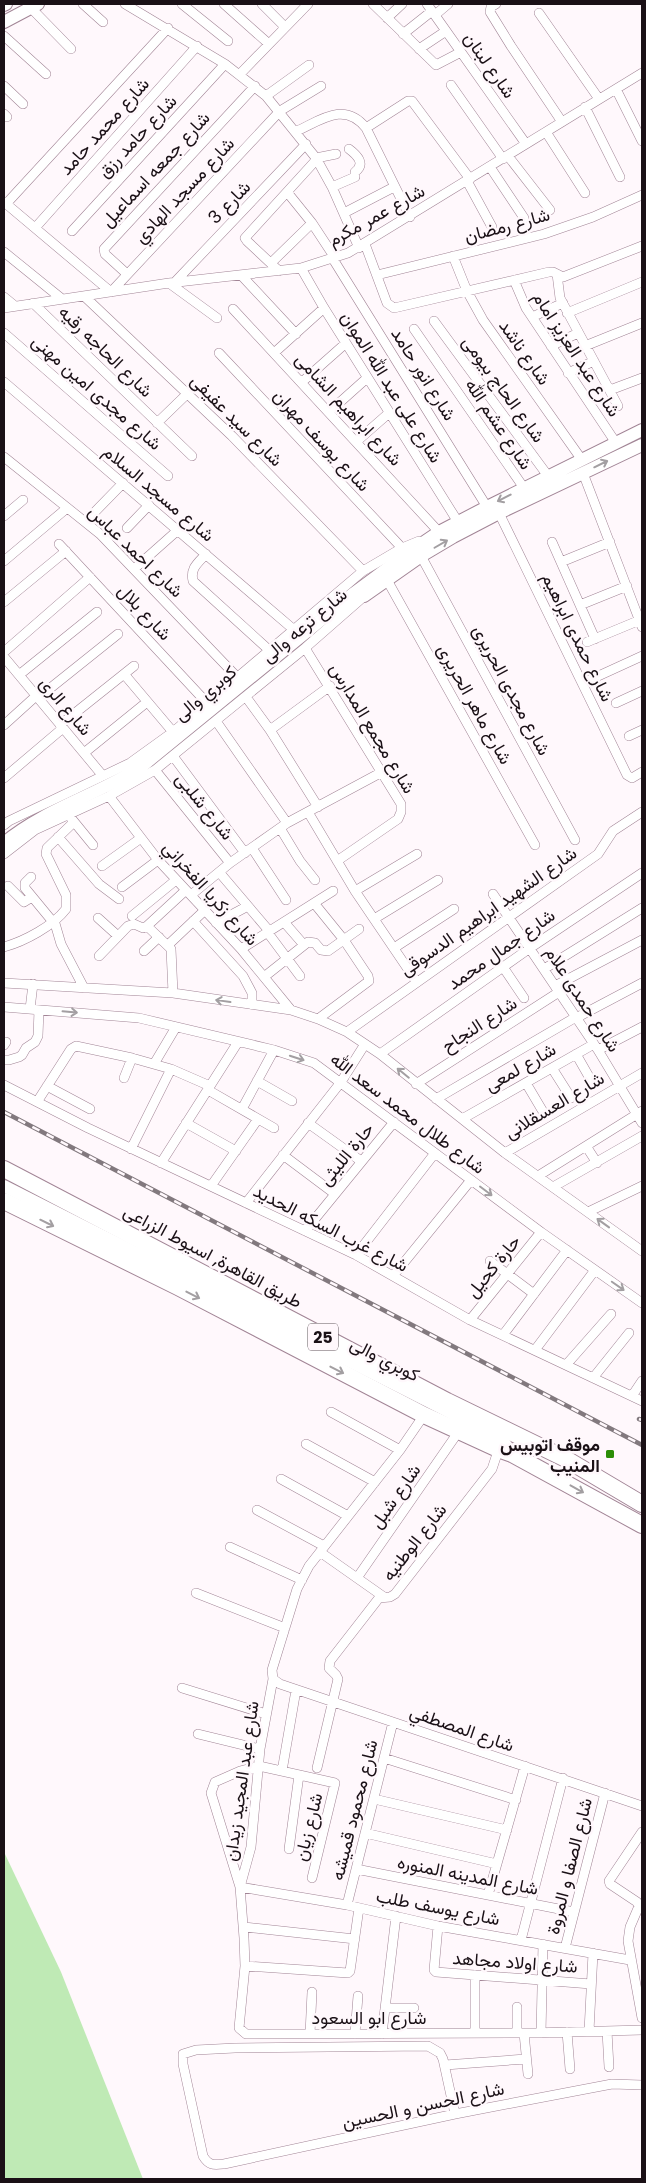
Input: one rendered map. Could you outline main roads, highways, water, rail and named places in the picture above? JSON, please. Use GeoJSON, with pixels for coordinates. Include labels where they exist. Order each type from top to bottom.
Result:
{"type":"FeatureCollection","features":[{"type":"Feature","properties":{"kind":"highway","name":"طريق القاهرة, اسيوط الزراعى"},"geometry":{"type":"LineString","coordinates":[[4,1169],[446,1401],[566,1459],[642,1504]]}},
{"type":"Feature","properties":{"kind":"highway","name":"25"},"geometry":{"type":"LineString","coordinates":[[4,1201],[178,1287],[424,1415],[504,1448],[642,1525]]}},
{"type":"Feature","properties":{"kind":"main road"},"geometry":{"type":"LineString","coordinates":[[4,22],[34,6]]}},
{"type":"Feature","properties":{"kind":"main road","name":"شارع ترعه والى"},"geometry":{"type":"LineString","coordinates":[[440,532],[642,430]]}},
{"type":"Feature","properties":{"kind":"main road","name":"شارع ترعه والى"},"geometry":{"type":"LineString","coordinates":[[371,591],[421,556],[499,513],[642,445]]}},
{"type":"Feature","properties":{"kind":"main road","name":"كوبري والى"},"geometry":{"type":"LineString","coordinates":[[4,844],[37,820],[120,780],[141,767],[354,593],[440,532]]}},
{"type":"Feature","properties":{"kind":"main road","name":"كوبري والى"},"geometry":{"type":"LineString","coordinates":[[4,844],[38,821],[121,781],[142,768],[306,638],[371,591]]}},
{"type":"Feature","properties":{"kind":"main road"},"geometry":{"type":"LineString","coordinates":[[4,1178],[227,1293],[264,1310],[285,1316]]}},
{"type":"Feature","properties":{"kind":"main road","name":"كوبري والى"},"geometry":{"type":"LineString","coordinates":[[4,1186],[483,1429],[504,1448]]}},
{"type":"Feature","properties":{"kind":"railway"},"geometry":{"type":"LineString","coordinates":[[4,1112],[642,1445]]}},
{"type":"Feature","properties":{"kind":"place","name":"موقف اتوبيس المنيب"},"geometry":{"type":"Point","coordinates":[610,1454]}}]}
